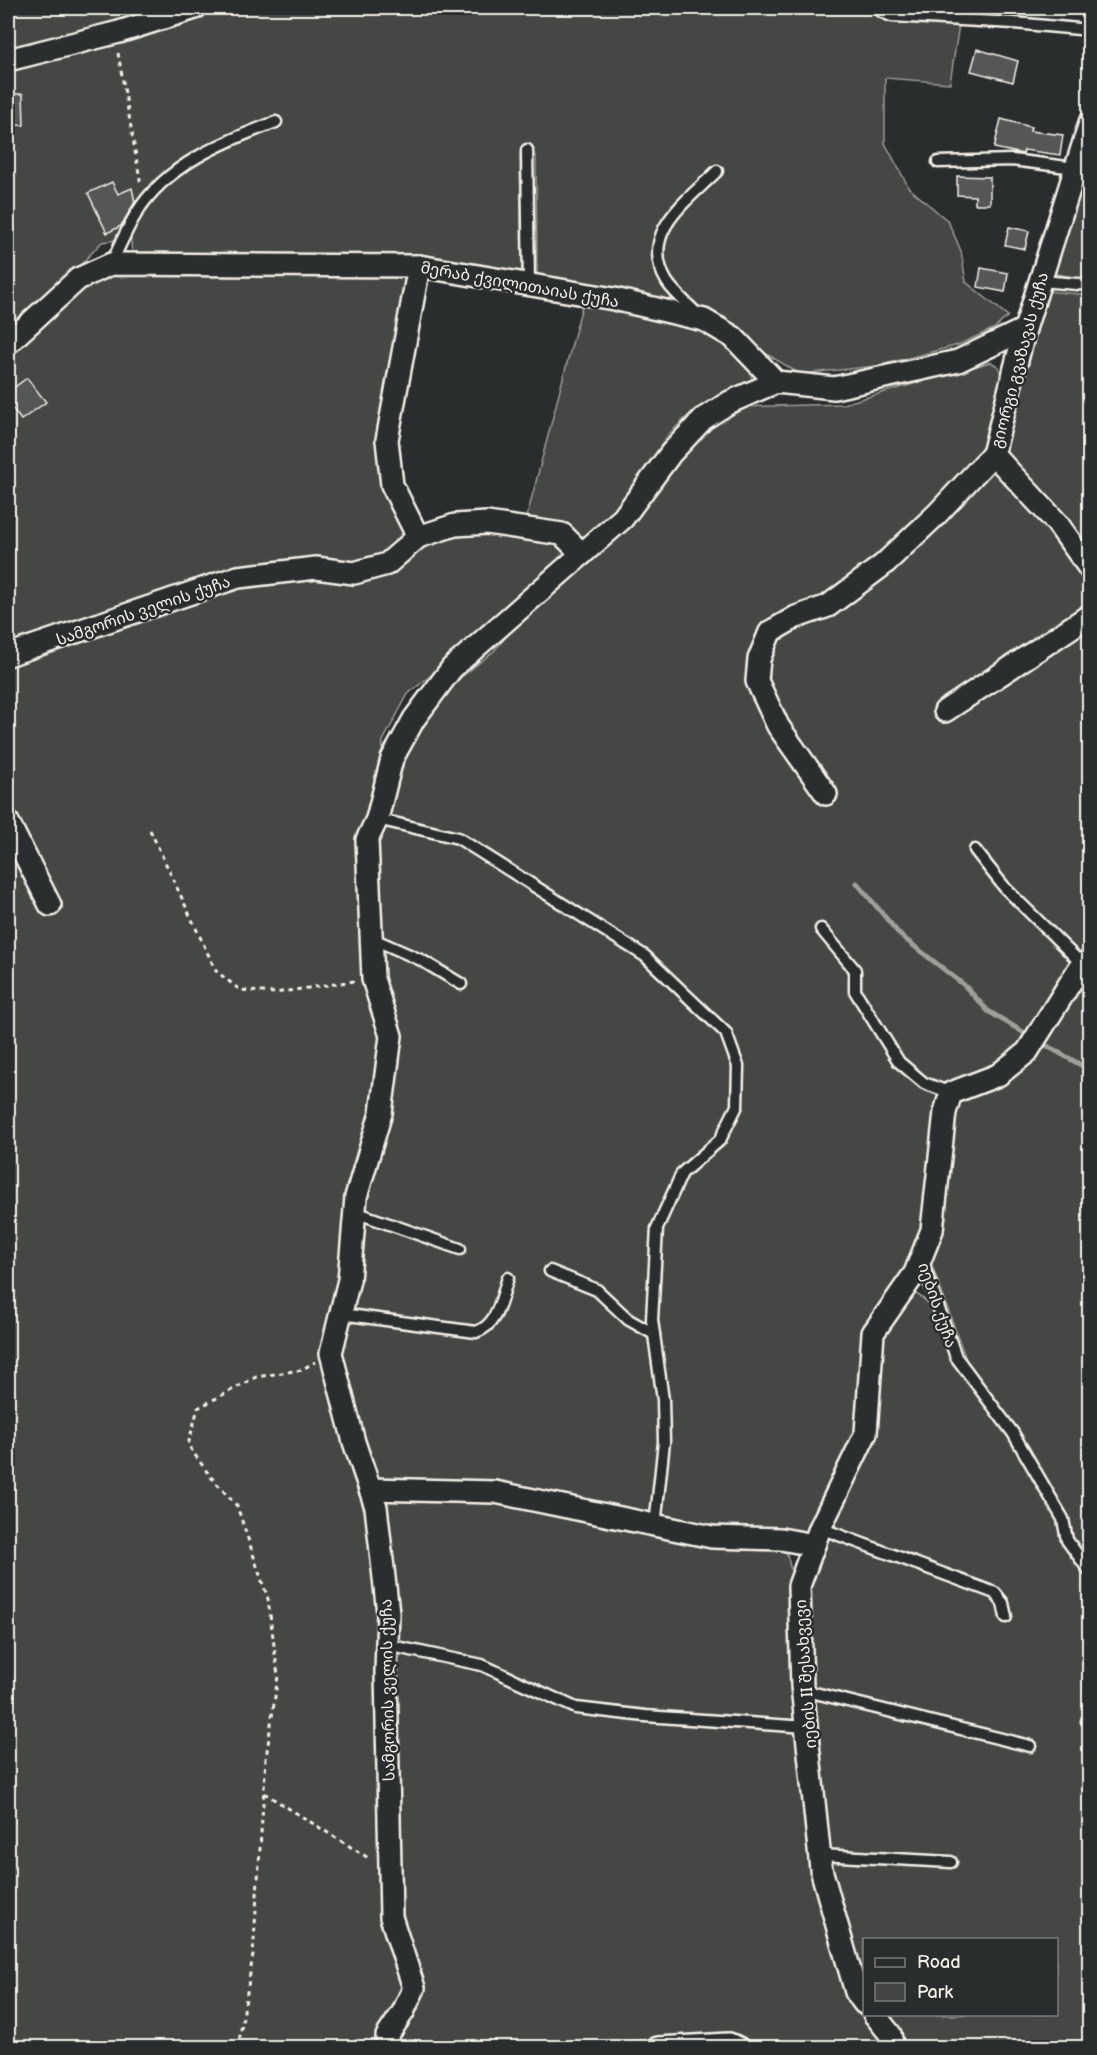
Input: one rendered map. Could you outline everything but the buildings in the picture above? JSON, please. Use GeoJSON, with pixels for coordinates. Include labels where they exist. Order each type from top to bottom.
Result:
{"type":"FeatureCollection","features":[{"type":"Feature","properties":{"kind":"street"},"geometry":{"type":"LineString","coordinates":[[8,60],[115,33],[195,8]]}},
{"type":"Feature","properties":{"kind":"street","name":"გიორგი გვაზავას ქუჩა"},"geometry":{"type":"LineString","coordinates":[[826,794],[778,726],[757,681],[759,658],[770,632],[796,617],[828,606],[884,565],[937,514],[993,454],[1025,329],[1089,123]]}},
{"type":"Feature","properties":{"kind":"street","name":"მერაბ ქვილითაიას ქუჩა"},"geometry":{"type":"LineString","coordinates":[[8,343],[78,279],[111,264],[419,266],[614,299],[704,320],[734,337],[776,382]]}},
{"type":"Feature","properties":{"kind":"street"},"geometry":{"type":"LineString","coordinates":[[418,537],[392,484],[387,440],[419,266]]}},
{"type":"Feature","properties":{"kind":"street"},"geometry":{"type":"LineString","coordinates":[[331,1353],[349,1280],[356,1197],[381,1113],[391,1036],[373,979],[368,840],[377,819],[392,759],[414,719],[453,668],[623,518],[671,453],[703,419],[730,402],[776,382],[834,388],[958,361],[1025,329]]}},
{"type":"Feature","properties":{"kind":"street"},"geometry":{"type":"LineString","coordinates":[[993,454],[1057,523],[1089,569]]}},
{"type":"Feature","properties":{"kind":"street","name":"სამგორის ველის ქუჩა"},"geometry":{"type":"LineString","coordinates":[[8,655],[238,577],[316,568],[354,573],[387,564],[418,537],[455,525],[487,523],[562,534],[582,554]]}},
{"type":"Feature","properties":{"kind":"street"},"geometry":{"type":"LineString","coordinates":[[945,711],[1089,615]]}},
{"type":"Feature","properties":{"kind":"street"},"geometry":{"type":"LineString","coordinates":[[8,822],[50,904]]}},
{"type":"Feature","properties":{"kind":"street"},"geometry":{"type":"LineString","coordinates":[[951,1093],[998,1075],[1027,1052],[1086,963]]}},
{"type":"Feature","properties":{"kind":"street","name":"იების ქუჩა"},"geometry":{"type":"LineString","coordinates":[[921,1258],[932,1230],[945,1112],[951,1093]]}},
{"type":"Feature","properties":{"kind":"street","name":"იების II შესახვევი"},"geometry":{"type":"LineString","coordinates":[[863,2002],[856,1992],[821,1869],[803,1690],[800,1586],[817,1536],[866,1433],[873,1334],[915,1273],[921,1258]]}},
{"type":"Feature","properties":{"kind":"street","name":"სამგორის ველის ქუჩა"},"geometry":{"type":"LineString","coordinates":[[331,1353],[376,1507],[388,1613],[391,1917],[414,1988],[403,2012],[387,2036],[388,2048]]}},
{"type":"Feature","properties":{"kind":"street"},"geometry":{"type":"LineString","coordinates":[[370,1489],[495,1492],[712,1537],[790,1540],[817,1536]]}},
{"type":"Feature","properties":{"kind":"street"},"geometry":{"type":"LineString","coordinates":[[876,2016],[890,2034],[893,2048]]}},
{"type":"Feature","properties":{"kind":"street"},"geometry":{"type":"LineString","coordinates":[[658,2048],[729,2044],[738,2048]]}},
{"type":"Feature","properties":{"kind":"lane"},"geometry":{"type":"LineString","coordinates":[[880,8],[882,12],[892,16],[1014,22],[1089,30]]}},
{"type":"Feature","properties":{"kind":"lane"},"geometry":{"type":"LineString","coordinates":[[111,264],[136,213],[169,176],[227,140],[276,122]]}},
{"type":"Feature","properties":{"kind":"lane"},"geometry":{"type":"LineString","coordinates":[[527,150],[529,285]]}},
{"type":"Feature","properties":{"kind":"lane"},"geometry":{"type":"LineString","coordinates":[[938,162],[1012,160],[1075,168]]}},
{"type":"Feature","properties":{"kind":"lane"},"geometry":{"type":"LineString","coordinates":[[704,320],[668,282],[660,264],[658,241],[668,220],[717,171]]}},
{"type":"Feature","properties":{"kind":"lane"},"geometry":{"type":"LineString","coordinates":[[1040,281],[1089,285]]}},
{"type":"Feature","properties":{"kind":"lane"},"geometry":{"type":"LineString","coordinates":[[377,819],[458,838],[645,956],[726,1033],[738,1066],[736,1106],[720,1140],[682,1173],[657,1228],[652,1320],[663,1400],[664,1442],[655,1526]]}},
{"type":"Feature","properties":{"kind":"lane"},"geometry":{"type":"LineString","coordinates":[[975,850],[1005,888],[1086,963]]}},
{"type":"Feature","properties":{"kind":"lane"},"geometry":{"type":"LineString","coordinates":[[821,929],[855,970],[855,991],[899,1062],[924,1083],[951,1093]]}},
{"type":"Feature","properties":{"kind":"lane"},"geometry":{"type":"LineString","coordinates":[[371,939],[421,960],[461,984]]}},
{"type":"Feature","properties":{"kind":"lane"},"geometry":{"type":"LineString","coordinates":[[355,1212],[460,1249]]}},
{"type":"Feature","properties":{"kind":"lane","name":"იების ქუჩა"},"geometry":{"type":"LineString","coordinates":[[921,1258],[956,1357],[1012,1433],[1064,1520],[1067,1540],[1089,1572]]}},
{"type":"Feature","properties":{"kind":"lane"},"geometry":{"type":"LineString","coordinates":[[550,1271],[597,1290],[629,1320],[654,1334]]}},
{"type":"Feature","properties":{"kind":"lane"},"geometry":{"type":"LineString","coordinates":[[341,1314],[476,1332],[487,1329],[493,1321],[508,1278]]}},
{"type":"Feature","properties":{"kind":"lane"},"geometry":{"type":"LineString","coordinates":[[817,1536],[995,1593],[1003,1603],[1006,1617]]}},
{"type":"Feature","properties":{"kind":"lane"},"geometry":{"type":"LineString","coordinates":[[387,1645],[482,1665],[576,1708],[645,1716],[807,1727]]}},
{"type":"Feature","properties":{"kind":"lane"},"geometry":{"type":"LineString","coordinates":[[803,1690],[1030,1746]]}},
{"type":"Feature","properties":{"kind":"lane"},"geometry":{"type":"LineString","coordinates":[[820,1855],[951,1862]]}},
{"type":"Feature","properties":{"kind":"path"},"geometry":{"type":"LineString","coordinates":[[115,33],[144,205]]}},
{"type":"Feature","properties":{"kind":"path"},"geometry":{"type":"LineString","coordinates":[[150,830],[216,971],[240,990],[275,993],[373,979]]}},
{"type":"Feature","properties":{"kind":"path"},"geometry":{"type":"LineString","coordinates":[[238,2048],[253,1955],[264,1793],[278,1676],[268,1599],[237,1506],[210,1476],[188,1445],[198,1408],[256,1377],[301,1370],[331,1353]]}},
{"type":"Feature","properties":{"kind":"path"},"geometry":{"type":"LineString","coordinates":[[264,1793],[390,1872]]}},
{"type":"Feature","properties":{"kind":"green space"},"geometry":{"type":"Polygon","coordinates":[[[8,8],[178,8],[8,55],[8,8]]]}},
{"type":"Feature","properties":{"kind":"green space"},"geometry":{"type":"Polygon","coordinates":[[[211,8],[874,8],[886,22],[959,24],[950,83],[885,78],[885,143],[909,188],[948,221],[961,251],[966,282],[1008,316],[995,328],[958,345],[877,366],[800,374],[765,353],[725,317],[642,296],[537,280],[536,156],[520,154],[522,275],[132,259],[131,238],[102,242],[57,290],[8,334],[8,65],[135,34],[211,8]]]}},
{"type":"Feature","properties":{"kind":"green space"},"geometry":{"type":"Polygon","coordinates":[[[1089,144],[1089,280],[1046,272],[1089,144]]]}},
{"type":"Feature","properties":{"kind":"green space"},"geometry":{"type":"Polygon","coordinates":[[[118,272],[411,272],[381,442],[404,527],[399,540],[391,550],[368,561],[315,562],[8,650],[8,353],[92,282],[118,272]]]}},
{"type":"Feature","properties":{"kind":"green space"},"geometry":{"type":"Polygon","coordinates":[[[1047,291],[1089,295],[1089,564],[1000,449],[1047,291]]]}},
{"type":"Feature","properties":{"kind":"green space"},"geometry":{"type":"Polygon","coordinates":[[[583,302],[693,325],[747,358],[752,379],[733,394],[695,409],[668,435],[630,494],[595,531],[585,537],[527,516],[583,302]]]}},
{"type":"Feature","properties":{"kind":"green space"},"geometry":{"type":"Polygon","coordinates":[[[991,362],[999,367],[1002,387],[980,459],[913,531],[769,646],[984,475],[993,469],[1005,472],[1089,579],[1089,952],[1079,960],[1019,1049],[991,1071],[949,1083],[934,1103],[933,1152],[926,1216],[915,1256],[868,1329],[861,1428],[816,1523],[804,1534],[737,1530],[376,1480],[339,1358],[363,1201],[388,1113],[375,845],[400,762],[448,688],[494,651],[538,600],[698,433],[736,407],[843,404],[991,362]]]}},
{"type":"Feature","properties":{"kind":"green space"},"geometry":{"type":"Polygon","coordinates":[[[491,529],[555,544],[569,555],[473,641],[408,694],[383,741],[366,968],[367,994],[384,1042],[346,1256],[325,1350],[370,1506],[377,1560],[384,1935],[400,1971],[403,1990],[401,1999],[380,2030],[373,2047],[8,2048],[8,661],[155,610],[261,581],[382,572],[426,545],[452,534],[491,529]]]}},
{"type":"Feature","properties":{"kind":"green space"},"geometry":{"type":"Polygon","coordinates":[[[1089,971],[1089,2047],[900,2047],[897,2025],[886,2023],[881,2016],[1058,2016],[1058,1938],[863,1938],[863,1993],[827,1869],[807,1688],[805,1585],[871,1434],[879,1403],[879,1357],[889,1321],[914,1293],[929,1304],[952,1360],[963,1378],[1009,1434],[1016,1429],[967,1362],[928,1254],[955,1101],[1004,1078],[1089,971]]]}},
{"type":"Feature","properties":{"kind":"green space"},"geometry":{"type":"Polygon","coordinates":[[[377,1494],[499,1498],[779,1543],[787,1554],[794,1583],[811,1846],[863,1987],[863,2016],[874,2016],[885,2047],[758,2047],[734,2036],[469,2048],[394,2047],[395,2036],[410,2014],[400,1923],[392,1772],[397,1680],[395,1642],[377,1494]]]}},
{"type":"Feature","properties":{"kind":"waterway"},"geometry":{"type":"LineString","coordinates":[[857,883],[900,935],[964,985],[988,1011],[1023,1032]]}},
{"type":"Feature","properties":{"kind":"waterway"},"geometry":{"type":"LineString","coordinates":[[1047,1046],[1090,1070]]}}]}
